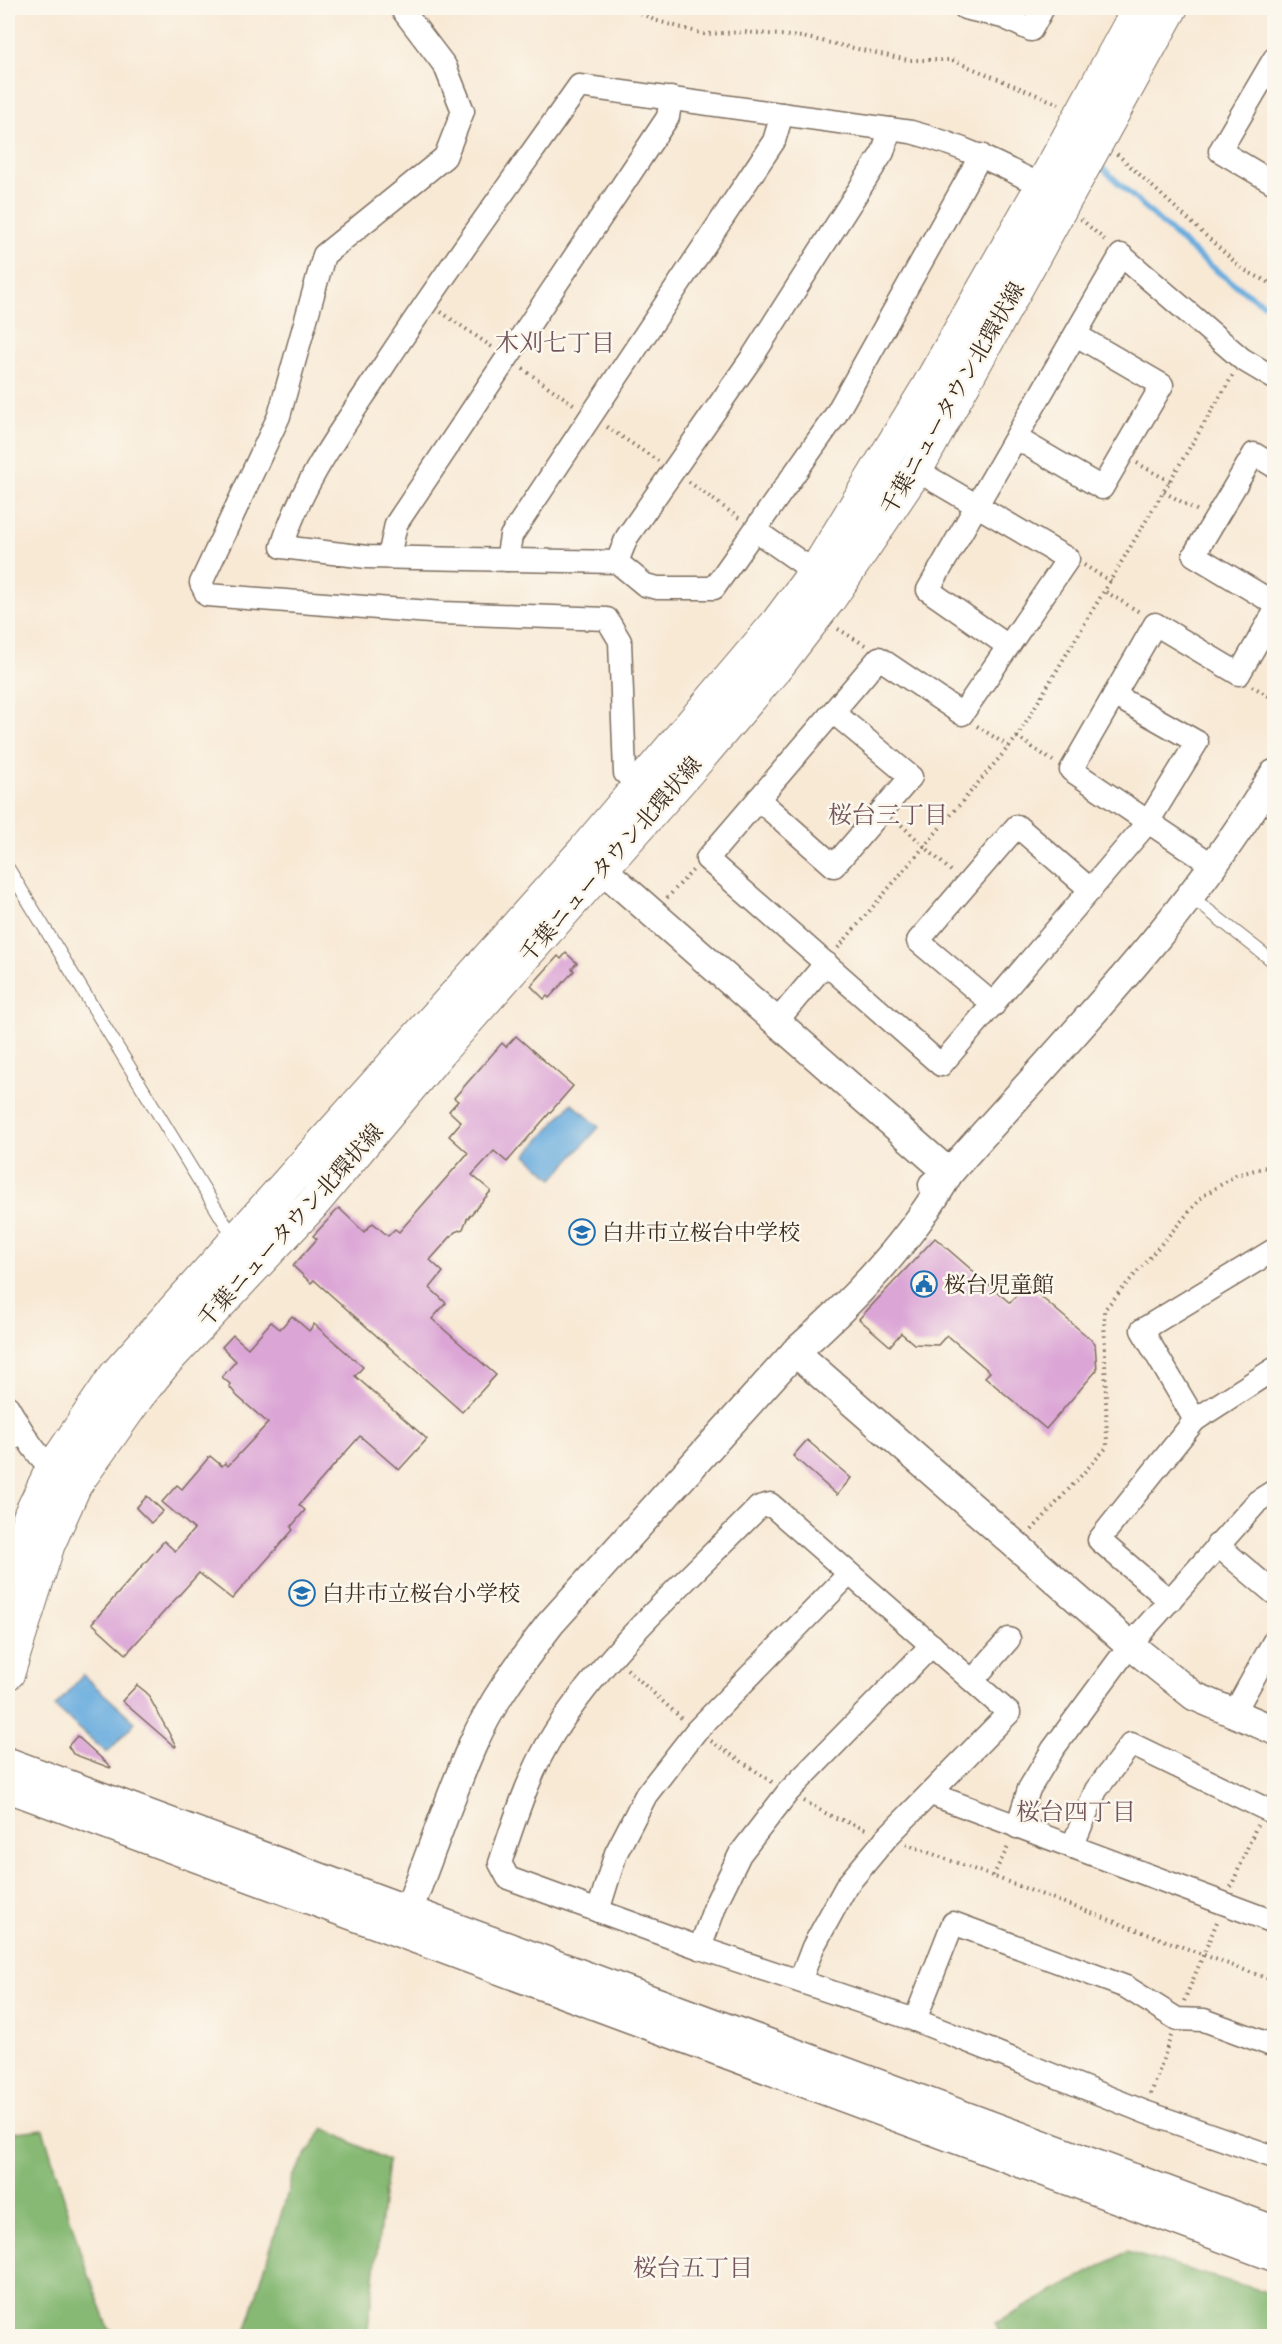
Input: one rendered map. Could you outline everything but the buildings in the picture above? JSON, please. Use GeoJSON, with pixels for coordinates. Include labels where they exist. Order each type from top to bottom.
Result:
{"type":"FeatureCollection","features":[{"type":"Feature","properties":{"kind":"main road","name":"千葉ニュータウン北環状線"},"geometry":{"type":"LineString","coordinates":[[8,1673],[48,1545],[63,1477],[115,1376],[236,1242],[778,664],[830,598],[916,470],[1053,194],[1138,8]]}},
{"type":"Feature","properties":{"kind":"main road","name":"千葉ニュータウン北環状線"},"geometry":{"type":"LineString","coordinates":[[8,1579],[31,1513],[166,1361],[312,1205],[442,1049],[593,860],[638,785],[777,623],[815,572],[917,406],[1171,8]]}},
{"type":"Feature","properties":{"kind":"street"},"geometry":{"type":"LineString","coordinates":[[401,8],[445,66],[463,111],[445,157],[324,255],[279,416],[201,584],[207,595],[443,613],[607,619],[620,641],[625,773],[638,785]]}},
{"type":"Feature","properties":{"kind":"street"},"geometry":{"type":"LineString","coordinates":[[965,8],[1003,17],[1031,30],[1043,8]]}},
{"type":"Feature","properties":{"kind":"street"},"geometry":{"type":"LineString","coordinates":[[1275,59],[1220,151],[1275,183]]}},
{"type":"Feature","properties":{"kind":"street"},"geometry":{"type":"LineString","coordinates":[[981,155],[835,416],[714,588],[658,588],[645,585],[617,562],[389,557],[282,547],[291,516],[316,468],[426,302],[579,86],[890,129],[940,140],[981,155],[1053,194]]}},
{"type":"Feature","properties":{"kind":"street"},"geometry":{"type":"LineString","coordinates":[[389,557],[396,524],[668,117],[671,98]]}},
{"type":"Feature","properties":{"kind":"street"},"geometry":{"type":"LineString","coordinates":[[507,560],[511,536],[774,141],[782,114]]}},
{"type":"Feature","properties":{"kind":"street"},"geometry":{"type":"LineString","coordinates":[[617,562],[627,537],[751,358],[883,152],[890,129]]}},
{"type":"Feature","properties":{"kind":"street"},"geometry":{"type":"LineString","coordinates":[[1008,646],[928,590],[1121,255],[1242,359],[1275,378]]}},
{"type":"Feature","properties":{"kind":"street"},"geometry":{"type":"LineString","coordinates":[[1016,438],[1102,488],[1162,386],[1076,335]]}},
{"type":"Feature","properties":{"kind":"street"},"geometry":{"type":"LineString","coordinates":[[1275,466],[1254,454],[1194,555],[1275,603]]}},
{"type":"Feature","properties":{"kind":"street"},"geometry":{"type":"LineString","coordinates":[[916,470],[1068,559],[962,714],[879,658],[707,859],[941,1065],[1148,822],[1197,742],[1114,695]]}},
{"type":"Feature","properties":{"kind":"street"},"geometry":{"type":"LineString","coordinates":[[756,531],[815,572]]}},
{"type":"Feature","properties":{"kind":"street"},"geometry":{"type":"LineString","coordinates":[[1214,866],[1071,770],[1155,624],[1239,674],[1275,613]]}},
{"type":"Feature","properties":{"kind":"street"},"geometry":{"type":"LineString","coordinates":[[758,799],[834,866],[911,777],[832,712]]}},
{"type":"Feature","properties":{"kind":"street"},"geometry":{"type":"LineString","coordinates":[[409,1909],[472,1745],[494,1704],[523,1659],[550,1624],[795,1352],[822,1306],[916,1199],[949,1173],[1130,970],[1214,866],[1275,774]]}},
{"type":"Feature","properties":{"kind":"street"},"geometry":{"type":"LineString","coordinates":[[993,1005],[918,941],[1017,826],[1091,890]]}},
{"type":"Feature","properties":{"kind":"street"},"geometry":{"type":"LineString","coordinates":[[593,860],[949,1173]]}},
{"type":"Feature","properties":{"kind":"street"},"geometry":{"type":"LineString","coordinates":[[776,1022],[826,963]]}},
{"type":"Feature","properties":{"kind":"street"},"geometry":{"type":"LineString","coordinates":[[1194,1420],[1142,1330],[1275,1250]]}},
{"type":"Feature","properties":{"kind":"street"},"geometry":{"type":"LineString","coordinates":[[795,1352],[1130,1645],[1194,1696],[1275,1730]]}},
{"type":"Feature","properties":{"kind":"street"},"geometry":{"type":"LineString","coordinates":[[1170,1601],[1099,1540],[1194,1420],[1275,1369]]}},
{"type":"Feature","properties":{"kind":"street"},"geometry":{"type":"LineString","coordinates":[[8,1407],[16,1442],[63,1477]]}},
{"type":"Feature","properties":{"kind":"street"},"geometry":{"type":"LineString","coordinates":[[1017,1827],[1029,1789],[1053,1749],[1130,1645],[1258,1501],[1275,1491]]}},
{"type":"Feature","properties":{"kind":"street"},"geometry":{"type":"LineString","coordinates":[[800,1981],[828,1917],[847,1886],[887,1837],[1009,1713],[770,1504],[759,1507],[613,1656],[554,1734],[523,1796],[500,1863],[508,1878],[700,1948],[915,2020],[1145,2112],[1275,2157]]}},
{"type":"Feature","properties":{"kind":"street"},"geometry":{"type":"LineString","coordinates":[[1217,1545],[1275,1593]]}},
{"type":"Feature","properties":{"kind":"street"},"geometry":{"type":"LineString","coordinates":[[598,1911],[616,1853],[646,1795],[696,1731],[849,1574]]}},
{"type":"Feature","properties":{"kind":"street"},"geometry":{"type":"LineString","coordinates":[[973,1680],[1009,1639]]}},
{"type":"Feature","properties":{"kind":"street"},"geometry":{"type":"LineString","coordinates":[[1234,1713],[1275,1641]]}},
{"type":"Feature","properties":{"kind":"street"},"geometry":{"type":"LineString","coordinates":[[700,1948],[717,1901],[741,1854],[788,1792],[932,1645]]}},
{"type":"Feature","properties":{"kind":"street"},"geometry":{"type":"LineString","coordinates":[[1072,1847],[1096,1790],[1131,1744],[1269,1811]]}},
{"type":"Feature","properties":{"kind":"street"},"geometry":{"type":"LineString","coordinates":[[8,1762],[1275,2230]]}},
{"type":"Feature","properties":{"kind":"street"},"geometry":{"type":"LineString","coordinates":[[8,1788],[1275,2257]]}},
{"type":"Feature","properties":{"kind":"street"},"geometry":{"type":"LineString","coordinates":[[930,1794],[1275,1922]]}},
{"type":"Feature","properties":{"kind":"street"},"geometry":{"type":"LineString","coordinates":[[915,2020],[953,1923],[1126,1987],[1177,2019],[1204,2020],[1275,2046]]}},
{"type":"Feature","properties":{"kind":"lane"},"geometry":{"type":"LineString","coordinates":[[8,867],[236,1242]]}},
{"type":"Feature","properties":{"kind":"lane"},"geometry":{"type":"LineString","coordinates":[[1190,896],[1275,962]]}},
{"type":"Feature","properties":{"kind":"path"},"geometry":{"type":"LineString","coordinates":[[630,8],[654,20],[704,34],[745,32],[803,37],[908,60],[951,60],[1064,106]]}},
{"type":"Feature","properties":{"kind":"path"},"geometry":{"type":"LineString","coordinates":[[1115,152],[1242,269],[1275,285]]}},
{"type":"Feature","properties":{"kind":"path"},"geometry":{"type":"LineString","coordinates":[[1053,194],[1121,255]]}},
{"type":"Feature","properties":{"kind":"path"},"geometry":{"type":"LineString","coordinates":[[826,963],[1017,736],[1112,582],[1242,359]]}},
{"type":"Feature","properties":{"kind":"path"},"geometry":{"type":"LineString","coordinates":[[1121,455],[1171,482]]}},
{"type":"Feature","properties":{"kind":"path"},"geometry":{"type":"LineString","coordinates":[[1164,492],[1215,520]]}},
{"type":"Feature","properties":{"kind":"path"},"geometry":{"type":"LineString","coordinates":[[1068,559],[1076,560],[1112,582]]}},
{"type":"Feature","properties":{"kind":"path"},"geometry":{"type":"LineString","coordinates":[[1106,592],[1155,624]]}},
{"type":"Feature","properties":{"kind":"path"},"geometry":{"type":"LineString","coordinates":[[829,623],[872,650],[879,658]]}},
{"type":"Feature","properties":{"kind":"path"},"geometry":{"type":"LineString","coordinates":[[962,714],[1008,746]]}},
{"type":"Feature","properties":{"kind":"path"},"geometry":{"type":"LineString","coordinates":[[1017,736],[1062,767],[1071,770]]}},
{"type":"Feature","properties":{"kind":"path"},"geometry":{"type":"LineString","coordinates":[[883,809],[966,885]]}},
{"type":"Feature","properties":{"kind":"path"},"geometry":{"type":"LineString","coordinates":[[664,902],[694,868],[707,859]]}},
{"type":"Feature","properties":{"kind":"path"},"geometry":{"type":"LineString","coordinates":[[613,1656],[696,1731],[788,1792],[831,1816],[1275,1981]]}},
{"type":"Feature","properties":{"kind":"path"},"geometry":{"type":"LineString","coordinates":[[1145,2112],[1177,2019],[1225,1903],[1269,1811]]}},
{"type":"Feature","properties":{"kind":"path"},"geometry":{"type":"LineString","coordinates":[[993,1876],[1017,1827]]}},
{"type":"Feature","properties":{"kind":"green space"},"geometry":{"type":"Polygon","coordinates":[[[324,2128],[388,2161],[367,2336],[244,2336],[293,2175],[324,2128]]]}},
{"type":"Feature","properties":{"kind":"green space"},"geometry":{"type":"Polygon","coordinates":[[[43,2129],[81,2254],[109,2329],[126,2336],[8,2336],[8,2133],[43,2129]]]}},
{"type":"Feature","properties":{"kind":"green space"},"geometry":{"type":"Polygon","coordinates":[[[1126,2252],[1274,2294],[1274,2336],[999,2336],[996,2323],[1126,2252]]]}},
{"type":"Feature","properties":{"kind":"water"},"geometry":{"type":"Polygon","coordinates":[[[572,1103],[599,1127],[553,1179],[526,1155],[572,1103]]]}},
{"type":"Feature","properties":{"kind":"water"},"geometry":{"type":"Polygon","coordinates":[[[83,1675],[135,1722],[107,1753],[55,1707],[83,1675]]]}},
{"type":"Feature","properties":{"kind":"waterway"},"geometry":{"type":"LineString","coordinates":[[1097,163],[1204,260],[1226,278],[1274,310]]}},
{"type":"Feature","properties":{"kind":"place","name":"白井市立桜台中学校"},"geometry":{"type":"Point","coordinates":[582,1232]}},
{"type":"Feature","properties":{"kind":"place","name":"桜台児童館"},"geometry":{"type":"Point","coordinates":[924,1284]}},
{"type":"Feature","properties":{"kind":"place","name":"白井市立桜台小学校"},"geometry":{"type":"Point","coordinates":[302,1593]}},
{"type":"Feature","properties":{"kind":"district","name":"木刈七丁目"},"geometry":{"type":"Point","coordinates":[555,343]}},
{"type":"Feature","properties":{"kind":"district","name":"桜台三丁目"},"geometry":{"type":"Point","coordinates":[888,815]}},
{"type":"Feature","properties":{"kind":"district","name":"桜台四丁目"},"geometry":{"type":"Point","coordinates":[1076,1812]}},
{"type":"Feature","properties":{"kind":"district","name":"桜台五丁目"},"geometry":{"type":"Point","coordinates":[693,2268]}}]}
